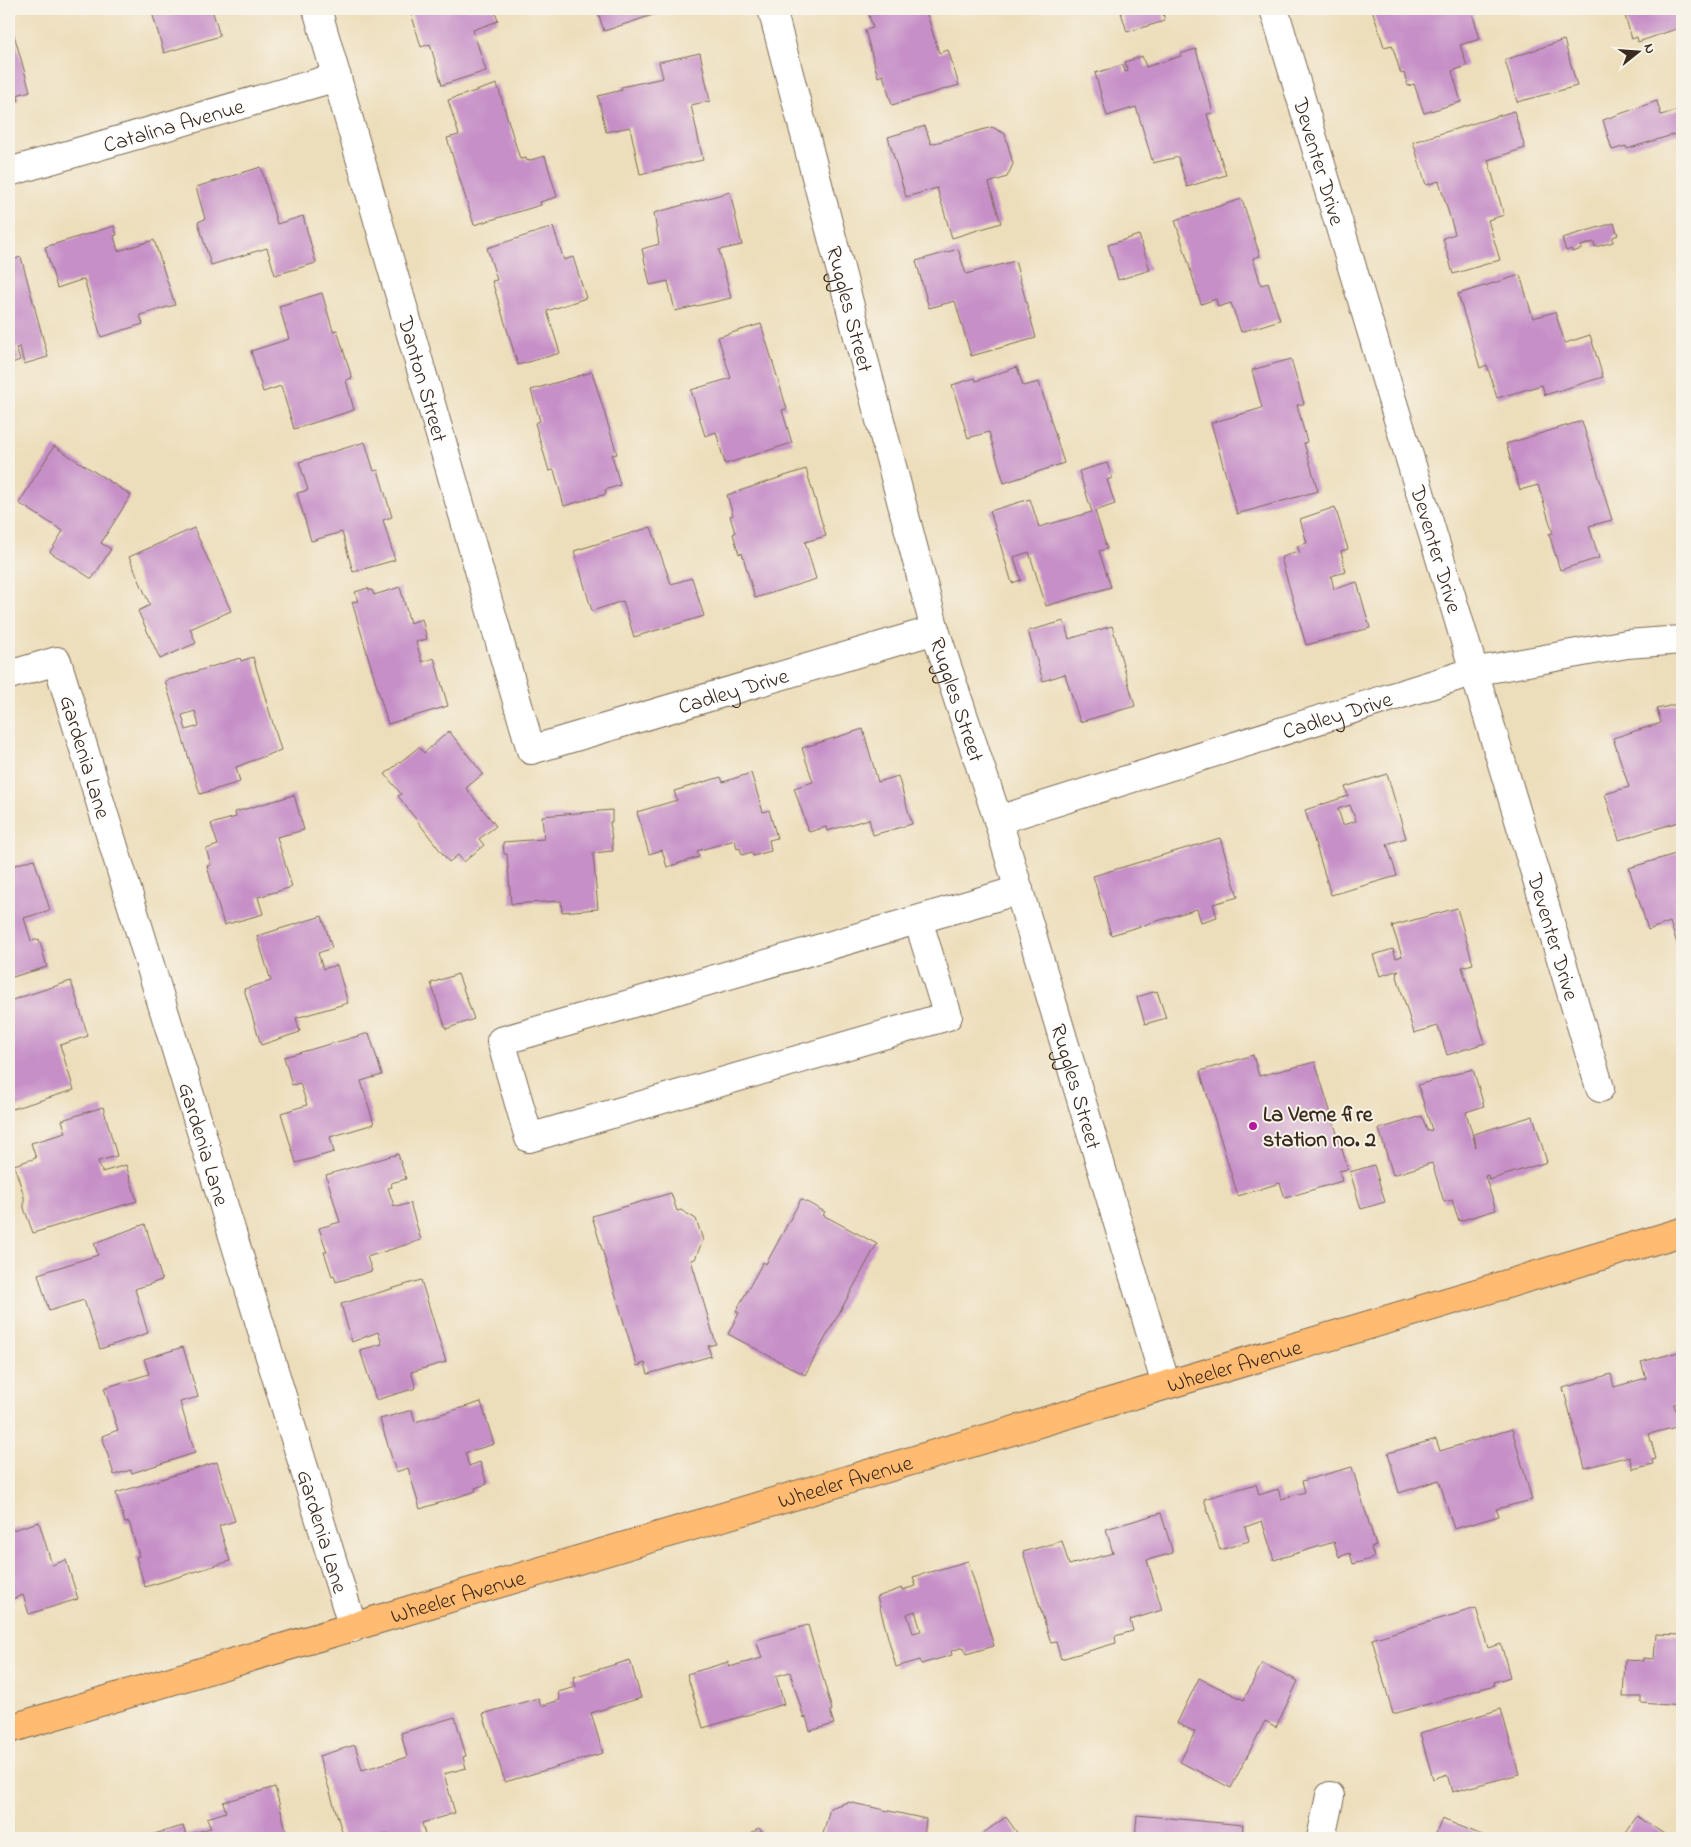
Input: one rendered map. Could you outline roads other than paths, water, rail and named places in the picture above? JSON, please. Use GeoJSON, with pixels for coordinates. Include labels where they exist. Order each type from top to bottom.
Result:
{"type":"FeatureCollection","features":[{"type":"Feature","properties":{"kind":"main road","name":"Wheeler Avenue"},"geometry":{"type":"LineString","coordinates":[[9,1729],[1682,1232]]}},
{"type":"Feature","properties":{"kind":"street","name":"Danton Street"},"geometry":{"type":"LineString","coordinates":[[317,9],[531,750]]}},
{"type":"Feature","properties":{"kind":"street","name":"Ruggles Street"},"geometry":{"type":"LineString","coordinates":[[772,9],[935,630],[998,820],[1166,1385]]}},
{"type":"Feature","properties":{"kind":"street","name":"Deventer Drive"},"geometry":{"type":"LineString","coordinates":[[1274,9],[1472,672],[1600,1088]]}},
{"type":"Feature","properties":{"kind":"street","name":"Catalina Avenue"},"geometry":{"type":"LineString","coordinates":[[9,172],[337,77]]}},
{"type":"Feature","properties":{"kind":"street","name":"Cadley Drive"},"geometry":{"type":"LineString","coordinates":[[531,750],[935,630]]}},
{"type":"Feature","properties":{"kind":"street","name":"Cadley Drive"},"geometry":{"type":"LineString","coordinates":[[998,820],[1472,672],[1627,644],[1682,640]]}},
{"type":"Feature","properties":{"kind":"street","name":"Gardenia Lane"},"geometry":{"type":"LineString","coordinates":[[9,675],[56,661],[353,1628]]}},
{"type":"Feature","properties":{"kind":"street"},"geometry":{"type":"LineString","coordinates":[[918,920],[948,1016],[529,1138],[501,1041],[1019,890]]}},
{"type":"Feature","properties":{"kind":"street"},"geometry":{"type":"LineString","coordinates":[[1320,1838],[1330,1796]]}},
{"type":"Feature","properties":{"kind":"place","name":"La Verne fire station no. 2"},"geometry":{"type":"Point","coordinates":[1253,1126]}}]}
